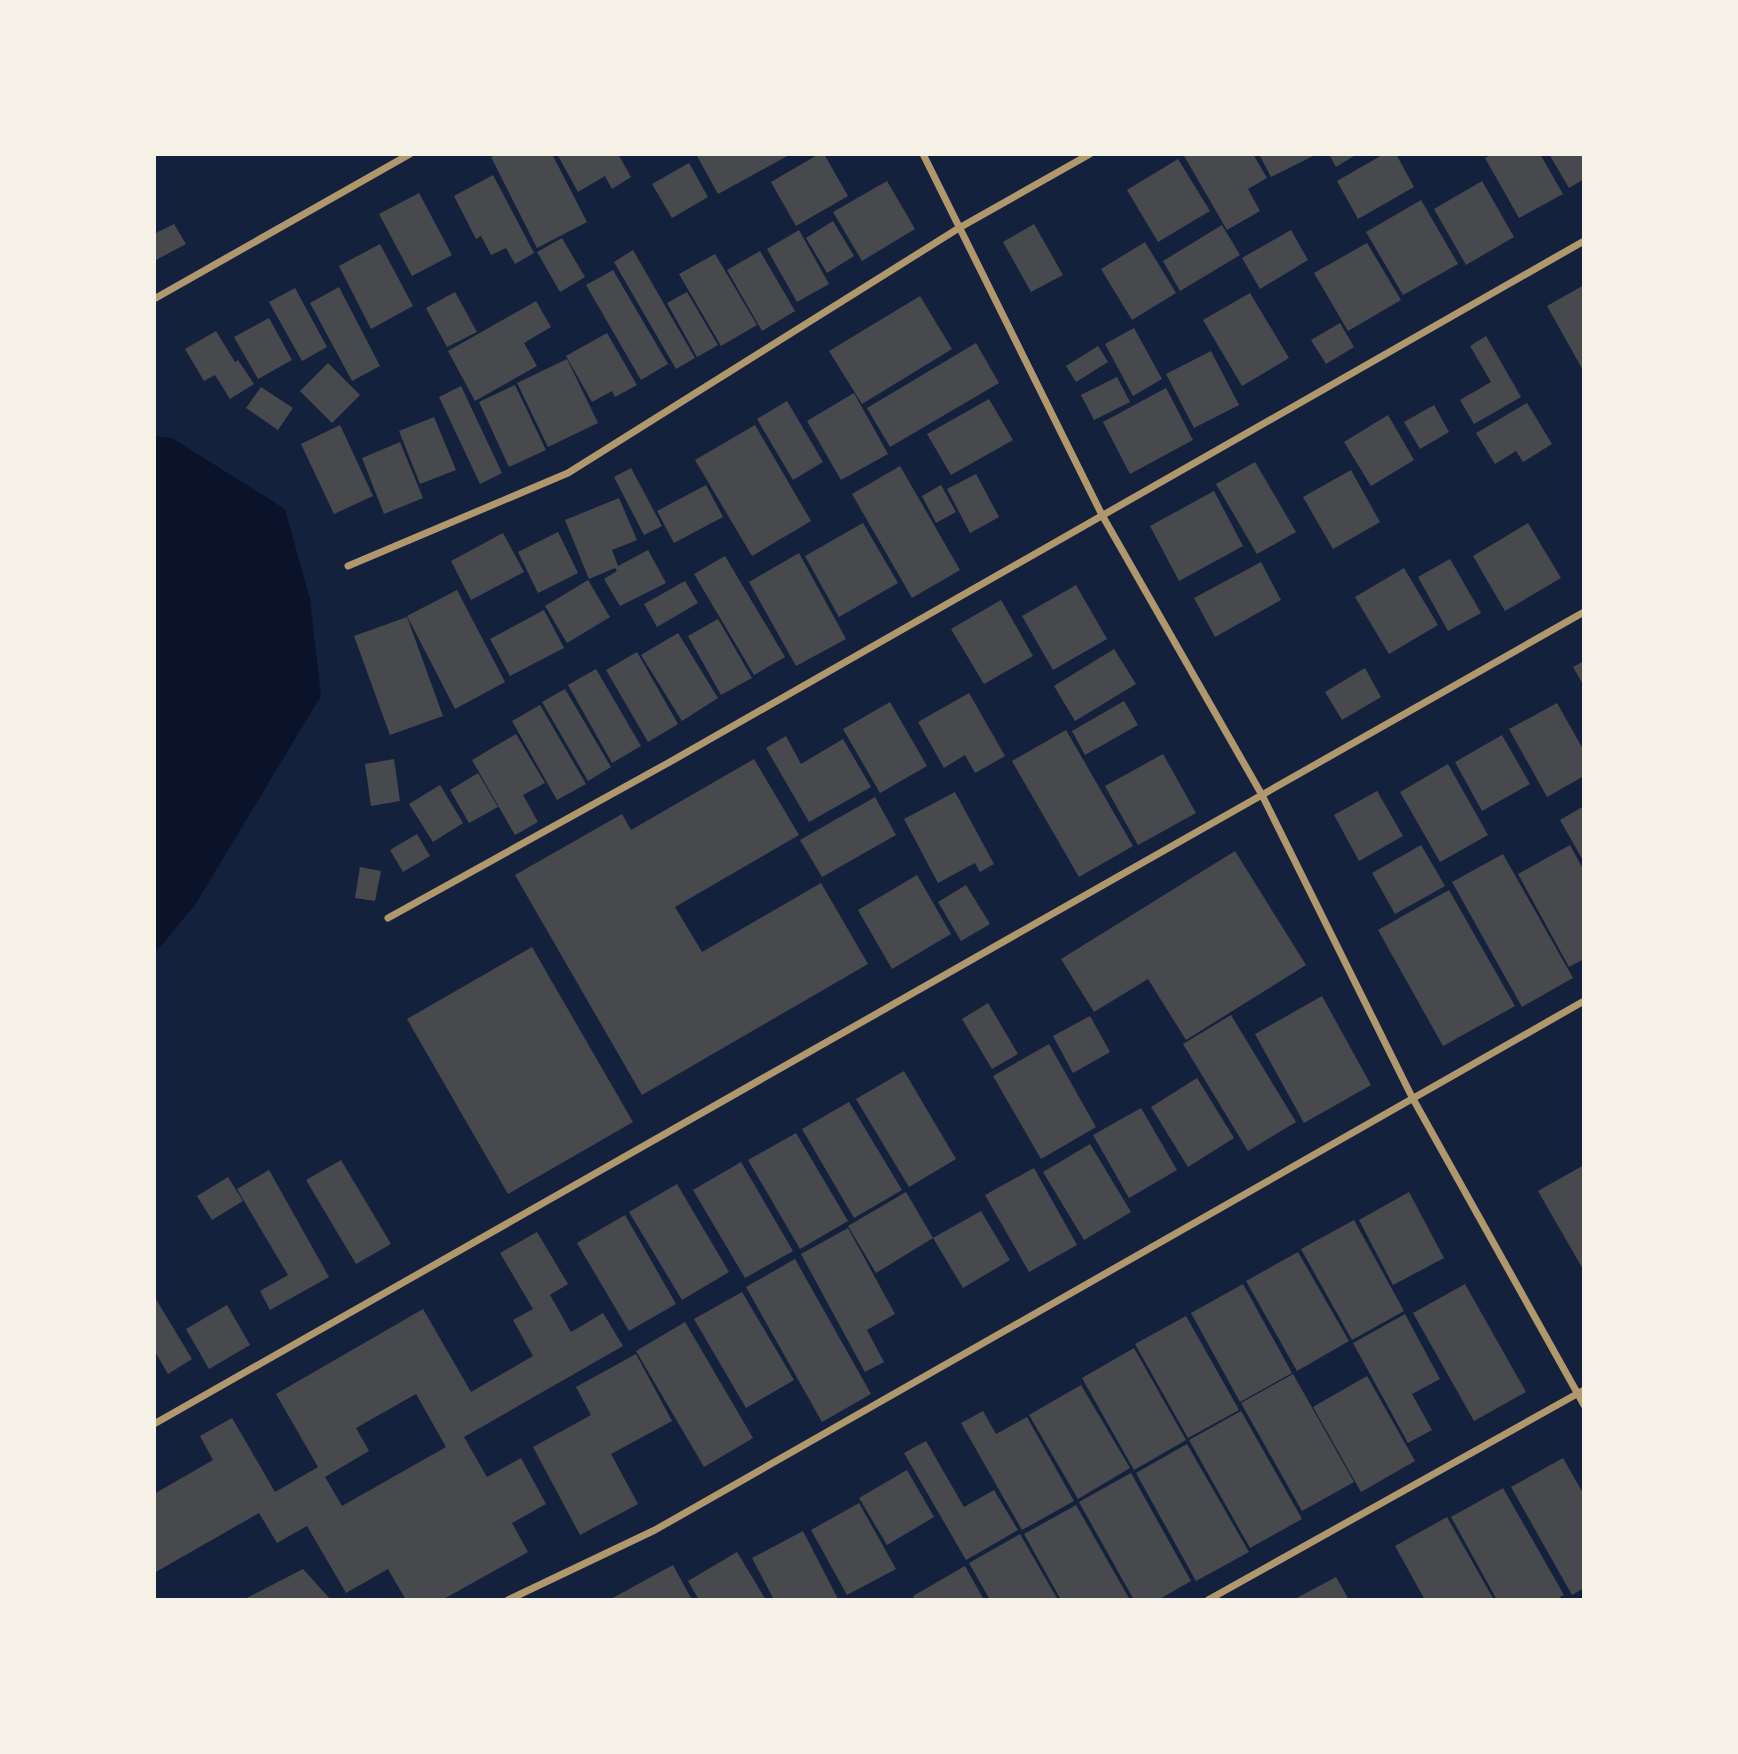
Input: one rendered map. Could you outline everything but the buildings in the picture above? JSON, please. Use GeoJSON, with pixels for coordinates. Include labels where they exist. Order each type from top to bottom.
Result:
{"type":"FeatureCollection","features":[{"type":"Feature","properties":{"kind":"street"},"geometry":{"type":"LineString","coordinates":[[154,299],[410,154]]}},
{"type":"Feature","properties":{"kind":"street"},"geometry":{"type":"LineString","coordinates":[[923,154],[1102,515],[1262,795],[1412,1097],[1581,1392],[1584,1405]]}},
{"type":"Feature","properties":{"kind":"street"},"geometry":{"type":"LineString","coordinates":[[348,566],[568,473],[959,228],[1090,154]]}},
{"type":"Feature","properties":{"kind":"street"},"geometry":{"type":"LineString","coordinates":[[388,918],[668,763],[1584,242]]}},
{"type":"Feature","properties":{"kind":"street"},"geometry":{"type":"LineString","coordinates":[[154,1423],[1584,612]]}},
{"type":"Feature","properties":{"kind":"street"},"geometry":{"type":"LineString","coordinates":[[508,1600],[656,1530],[1584,1001]]}},
{"type":"Feature","properties":{"kind":"street"},"geometry":{"type":"LineString","coordinates":[[1209,1600],[1581,1392]]}},
{"type":"Feature","properties":{"kind":"water"},"geometry":{"type":"Polygon","coordinates":[[[154,436],[172,438],[285,509],[310,599],[321,696],[195,905],[154,954],[154,436]]]}}]}
